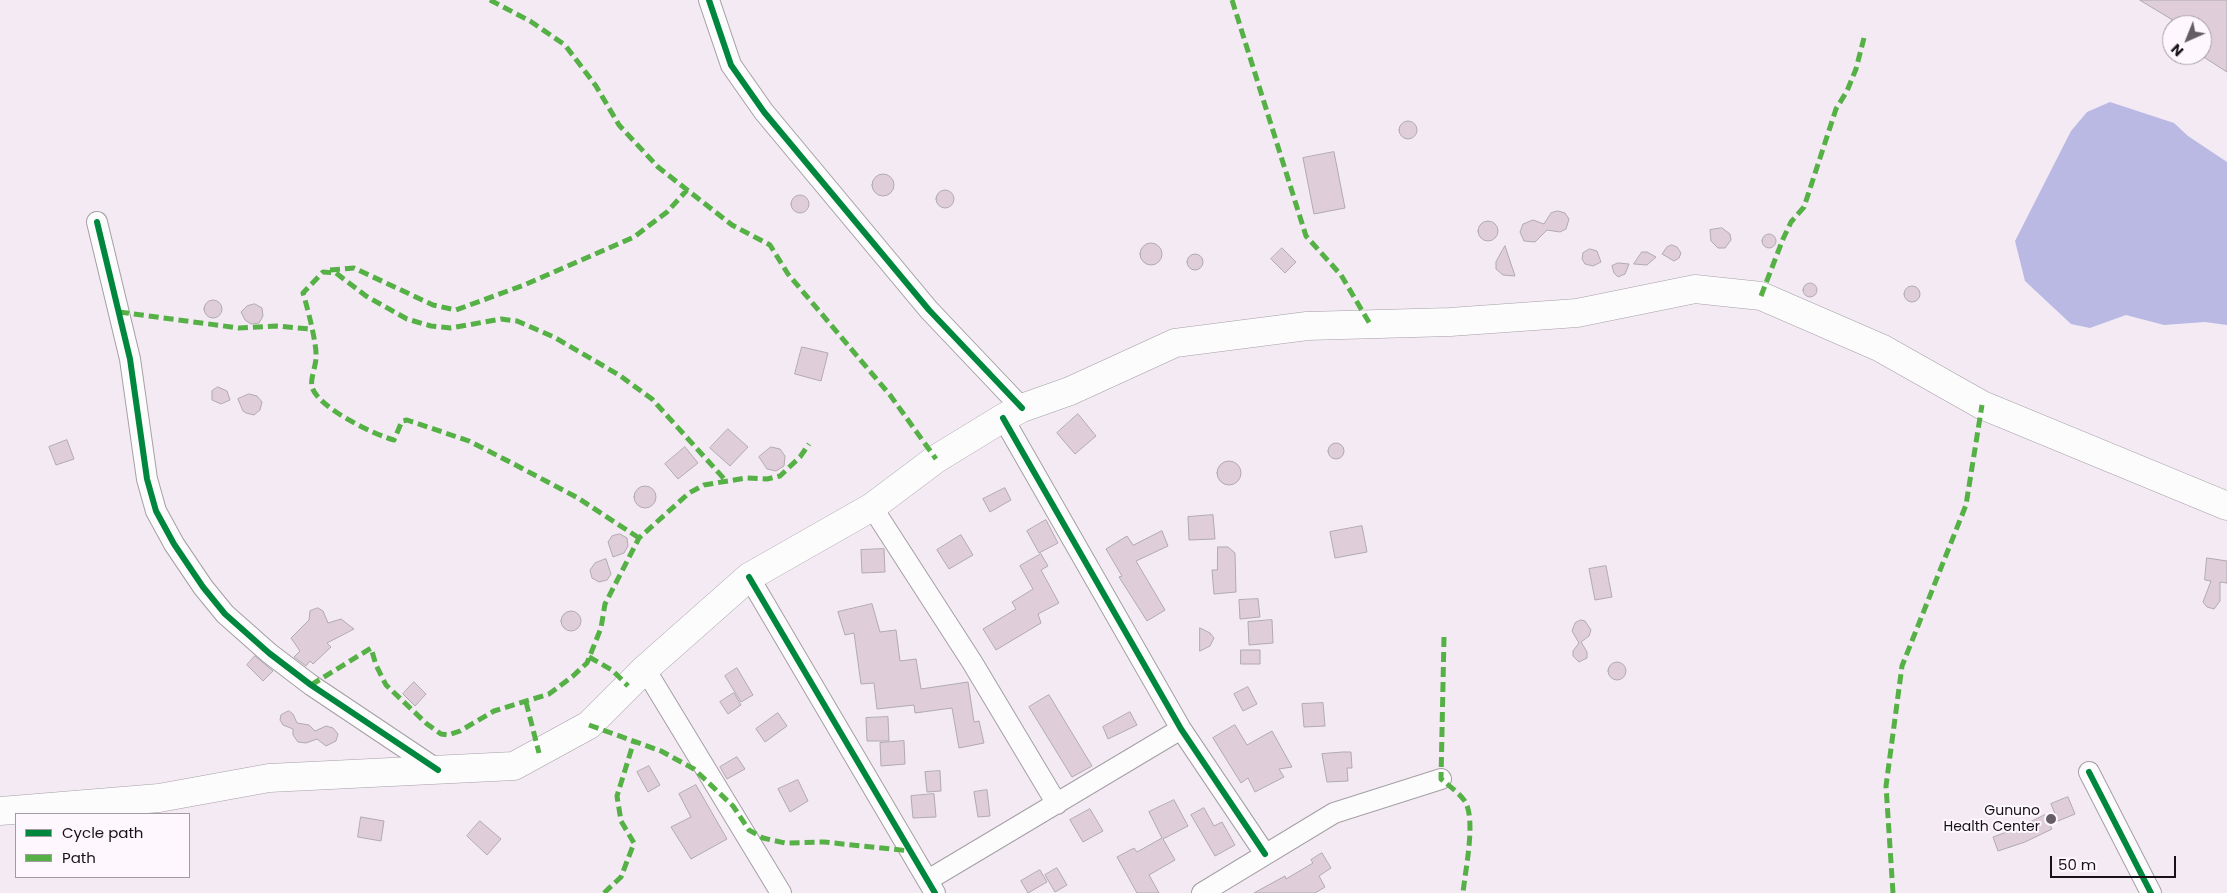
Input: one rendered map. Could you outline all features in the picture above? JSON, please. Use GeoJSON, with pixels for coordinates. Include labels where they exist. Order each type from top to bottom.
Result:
{"type":"FeatureCollection","features":[{"type":"Feature","properties":{"kind":"main road"},"geometry":{"type":"LineString","coordinates":[[0,811],[160,798],[269,778],[514,766],[589,725],[645,669],[749,577],[872,507],[936,459],[1013,413],[1070,391],[1175,344],[1307,326],[1450,322],[1577,313],[1695,289],[1761,296],[1881,348],[1982,406],[2227,506]]}},
{"type":"Feature","properties":{"kind":"street"},"geometry":{"type":"LineString","coordinates":[[708,0],[731,65],[764,112],[1013,413],[1181,729],[1265,854]]}},
{"type":"Feature","properties":{"kind":"street"},"geometry":{"type":"LineString","coordinates":[[97,222],[130,360],[147,479],[156,511],[174,544],[203,587],[225,614],[270,653],[311,685],[438,770]]}},
{"type":"Feature","properties":{"kind":"street"},"geometry":{"type":"LineString","coordinates":[[872,507],[972,662],[1056,804]]}},
{"type":"Feature","properties":{"kind":"street"},"geometry":{"type":"LineString","coordinates":[[749,577],[932,886],[1056,804],[1181,729]]}},
{"type":"Feature","properties":{"kind":"street"},"geometry":{"type":"LineString","coordinates":[[645,669],[781,893]]}},
{"type":"Feature","properties":{"kind":"street"},"geometry":{"type":"LineString","coordinates":[[2089,772],[2151,893]]}},
{"type":"Feature","properties":{"kind":"street"},"geometry":{"type":"LineString","coordinates":[[1202,893],[1334,813],[1441,779]]}},
{"type":"Feature","properties":{"kind":"water"},"geometry":{"type":"Polygon","coordinates":[[[2110,102],[2174,123],[2188,136],[2227,162],[2227,325],[2205,322],[2164,325],[2126,315],[2090,328],[2071,324],[2025,281],[2015,241],[2071,131],[2087,112],[2110,102]]]}},
{"type":"Feature","properties":{"kind":"building"},"geometry":{"type":"Polygon","coordinates":[[[2140,0],[2227,0],[2227,72],[2212,62],[2212,15],[2164,15],[2140,0]]]}},
{"type":"Feature","properties":{"kind":"building"},"geometry":{"type":"Polygon","coordinates":[[[1408,121],[1414,124],[1417,130],[1414,136],[1408,139],[1402,136],[1399,130],[1402,124],[1408,121]]]}},
{"type":"Feature","properties":{"kind":"building"},"geometry":{"type":"Polygon","coordinates":[[[1334,152],[1345,208],[1314,214],[1303,158],[1334,152]]]}},
{"type":"Feature","properties":{"kind":"building"},"geometry":{"type":"Polygon","coordinates":[[[879,174],[887,174],[894,181],[894,189],[887,196],[879,196],[872,189],[872,181],[879,174]]]}},
{"type":"Feature","properties":{"kind":"building"},"geometry":{"type":"Polygon","coordinates":[[[945,190],[951,193],[954,199],[951,205],[945,208],[939,205],[936,199],[939,193],[945,190]]]}},
{"type":"Feature","properties":{"kind":"building"},"geometry":{"type":"Polygon","coordinates":[[[800,195],[806,198],[809,204],[806,210],[800,213],[794,210],[791,204],[794,198],[800,195]]]}},
{"type":"Feature","properties":{"kind":"building"},"geometry":{"type":"Polygon","coordinates":[[[1558,211],[1565,213],[1569,219],[1566,229],[1560,232],[1547,230],[1535,242],[1524,241],[1520,232],[1523,224],[1533,220],[1544,224],[1551,213],[1558,211]]]}},
{"type":"Feature","properties":{"kind":"building"},"geometry":{"type":"Polygon","coordinates":[[[1484,221],[1492,221],[1498,227],[1498,235],[1492,241],[1484,241],[1478,235],[1478,227],[1484,221]]]}},
{"type":"Feature","properties":{"kind":"building"},"geometry":{"type":"Polygon","coordinates":[[[1722,228],[1730,234],[1731,240],[1725,248],[1718,248],[1711,241],[1710,230],[1722,228]]]}},
{"type":"Feature","properties":{"kind":"building"},"geometry":{"type":"Polygon","coordinates":[[[1766,234],[1772,234],[1776,241],[1772,248],[1766,248],[1762,244],[1762,238],[1766,234]]]}},
{"type":"Feature","properties":{"kind":"building"},"geometry":{"type":"Polygon","coordinates":[[[1147,243],[1155,243],[1162,250],[1162,258],[1155,265],[1147,265],[1140,258],[1140,250],[1147,243]]]}},
{"type":"Feature","properties":{"kind":"building"},"geometry":{"type":"Polygon","coordinates":[[[1672,245],[1677,247],[1681,253],[1679,258],[1674,261],[1662,254],[1667,247],[1672,245]]]}},
{"type":"Feature","properties":{"kind":"building"},"geometry":{"type":"Polygon","coordinates":[[[1505,246],[1515,276],[1503,275],[1496,269],[1496,262],[1505,246]]]}},
{"type":"Feature","properties":{"kind":"building"},"geometry":{"type":"Polygon","coordinates":[[[1282,248],[1296,262],[1285,273],[1271,259],[1282,248]]]}},
{"type":"Feature","properties":{"kind":"building"},"geometry":{"type":"Polygon","coordinates":[[[1590,249],[1597,251],[1601,262],[1593,266],[1585,264],[1582,259],[1583,253],[1590,249]]]}},
{"type":"Feature","properties":{"kind":"building"},"geometry":{"type":"Polygon","coordinates":[[[1642,252],[1647,252],[1656,257],[1647,265],[1634,264],[1642,252]]]}},
{"type":"Feature","properties":{"kind":"building"},"geometry":{"type":"Polygon","coordinates":[[[1195,254],[1203,262],[1195,270],[1187,262],[1195,254]]]}},
{"type":"Feature","properties":{"kind":"building"},"geometry":{"type":"Polygon","coordinates":[[[1618,263],[1629,264],[1625,274],[1618,277],[1614,273],[1612,266],[1618,263]]]}},
{"type":"Feature","properties":{"kind":"building"},"geometry":{"type":"Polygon","coordinates":[[[1807,283],[1813,283],[1817,290],[1813,297],[1807,297],[1803,293],[1803,287],[1807,283]]]}},
{"type":"Feature","properties":{"kind":"building"},"geometry":{"type":"Polygon","coordinates":[[[1912,286],[1918,288],[1920,294],[1918,300],[1912,302],[1906,300],[1904,294],[1906,288],[1912,286]]]}},
{"type":"Feature","properties":{"kind":"building"},"geometry":{"type":"Polygon","coordinates":[[[213,300],[219,303],[222,309],[219,315],[213,318],[207,315],[204,309],[207,303],[213,300]]]}},
{"type":"Feature","properties":{"kind":"building"},"geometry":{"type":"Polygon","coordinates":[[[255,304],[262,308],[263,316],[259,323],[251,324],[245,320],[241,312],[247,306],[255,304]]]}},
{"type":"Feature","properties":{"kind":"building"},"geometry":{"type":"Polygon","coordinates":[[[802,347],[828,353],[821,381],[795,374],[802,347]]]}},
{"type":"Feature","properties":{"kind":"building"},"geometry":{"type":"Polygon","coordinates":[[[218,387],[227,391],[230,400],[221,404],[212,400],[212,391],[218,387]]]}},
{"type":"Feature","properties":{"kind":"building"},"geometry":{"type":"Polygon","coordinates":[[[249,394],[257,396],[262,402],[260,410],[254,415],[243,411],[238,399],[249,394]]]}},
{"type":"Feature","properties":{"kind":"building"},"geometry":{"type":"Polygon","coordinates":[[[1078,414],[1096,436],[1075,454],[1057,433],[1078,414]]]}},
{"type":"Feature","properties":{"kind":"building"},"geometry":{"type":"Polygon","coordinates":[[[728,429],[748,447],[730,466],[710,448],[728,429]]]}},
{"type":"Feature","properties":{"kind":"building"},"geometry":{"type":"Polygon","coordinates":[[[67,440],[74,459],[56,465],[49,447],[67,440]]]}},
{"type":"Feature","properties":{"kind":"building"},"geometry":{"type":"Polygon","coordinates":[[[1336,443],[1344,451],[1336,459],[1328,451],[1336,443]]]}},
{"type":"Feature","properties":{"kind":"building"},"geometry":{"type":"Polygon","coordinates":[[[685,447],[698,463],[678,479],[665,464],[685,447]]]}},
{"type":"Feature","properties":{"kind":"building"},"geometry":{"type":"Polygon","coordinates":[[[771,447],[780,449],[785,456],[784,466],[776,471],[767,469],[759,457],[771,447]]]}},
{"type":"Feature","properties":{"kind":"building"},"geometry":{"type":"Polygon","coordinates":[[[1229,461],[1234,462],[1240,468],[1240,478],[1234,484],[1229,485],[1224,484],[1218,478],[1217,473],[1218,468],[1224,462],[1229,461]]]}},
{"type":"Feature","properties":{"kind":"building"},"geometry":{"type":"Polygon","coordinates":[[[645,486],[653,489],[656,497],[653,505],[645,508],[637,505],[634,497],[637,489],[645,486]]]}},
{"type":"Feature","properties":{"kind":"building"},"geometry":{"type":"Polygon","coordinates":[[[1005,488],[1011,500],[990,512],[983,499],[1005,488]]]}},
{"type":"Feature","properties":{"kind":"building"},"geometry":{"type":"Polygon","coordinates":[[[1213,515],[1215,539],[1189,540],[1188,517],[1213,515]]]}},
{"type":"Feature","properties":{"kind":"building"},"geometry":{"type":"Polygon","coordinates":[[[1046,520],[1058,543],[1039,553],[1027,531],[1046,520]]]}},
{"type":"Feature","properties":{"kind":"building"},"geometry":{"type":"Polygon","coordinates":[[[1362,526],[1367,552],[1335,558],[1330,532],[1362,526]]]}},
{"type":"Feature","properties":{"kind":"building"},"geometry":{"type":"Polygon","coordinates":[[[1162,531],[1168,546],[1136,561],[1165,610],[1147,621],[1119,577],[1122,576],[1106,549],[1127,536],[1133,545],[1162,531]]]}},
{"type":"Feature","properties":{"kind":"building"},"geometry":{"type":"Polygon","coordinates":[[[620,534],[627,538],[628,546],[624,553],[613,557],[608,542],[612,536],[620,534]]]}},
{"type":"Feature","properties":{"kind":"building"},"geometry":{"type":"Polygon","coordinates":[[[961,535],[973,555],[949,569],[937,550],[961,535]]]}},
{"type":"Feature","properties":{"kind":"building"},"geometry":{"type":"Polygon","coordinates":[[[1218,547],[1228,547],[1235,553],[1236,592],[1214,594],[1212,570],[1217,570],[1218,547]]]}},
{"type":"Feature","properties":{"kind":"building"},"geometry":{"type":"Polygon","coordinates":[[[884,549],[885,572],[862,573],[861,550],[884,549]]]}},
{"type":"Feature","properties":{"kind":"building"},"geometry":{"type":"Polygon","coordinates":[[[1041,554],[1048,566],[1041,570],[1059,603],[1038,614],[1041,623],[996,650],[983,629],[1016,609],[1012,602],[1033,589],[1020,566],[1041,554]]]}},
{"type":"Feature","properties":{"kind":"building"},"geometry":{"type":"Polygon","coordinates":[[[2207,558],[2227,561],[2227,583],[2220,582],[2220,601],[2214,609],[2207,607],[2203,602],[2211,581],[2205,580],[2207,558]]]}},
{"type":"Feature","properties":{"kind":"building"},"geometry":{"type":"Polygon","coordinates":[[[606,559],[611,574],[607,580],[599,582],[592,578],[590,570],[595,563],[606,559]]]}},
{"type":"Feature","properties":{"kind":"building"},"geometry":{"type":"Polygon","coordinates":[[[1606,566],[1612,597],[1595,600],[1589,569],[1606,566]]]}},
{"type":"Feature","properties":{"kind":"building"},"geometry":{"type":"Polygon","coordinates":[[[1258,599],[1260,617],[1240,619],[1239,600],[1258,599]]]}},
{"type":"Feature","properties":{"kind":"building"},"geometry":{"type":"Polygon","coordinates":[[[872,604],[880,632],[896,630],[900,661],[916,659],[921,689],[968,682],[974,722],[979,721],[984,743],[959,748],[952,708],[915,713],[914,705],[877,709],[874,683],[861,684],[854,633],[845,635],[838,612],[872,604]]]}},
{"type":"Feature","properties":{"kind":"building"},"geometry":{"type":"Polygon","coordinates":[[[318,608],[323,611],[328,623],[341,619],[354,629],[327,643],[331,647],[313,664],[310,661],[306,666],[294,657],[300,651],[291,638],[309,620],[310,611],[318,608]]]}},
{"type":"Feature","properties":{"kind":"building"},"geometry":{"type":"Polygon","coordinates":[[[571,611],[578,614],[581,621],[578,628],[571,631],[564,628],[561,621],[564,614],[571,611]]]}},
{"type":"Feature","properties":{"kind":"building"},"geometry":{"type":"Polygon","coordinates":[[[1272,620],[1273,643],[1249,645],[1248,622],[1272,620]]]}},
{"type":"Feature","properties":{"kind":"building"},"geometry":{"type":"Polygon","coordinates":[[[1581,620],[1585,621],[1591,630],[1589,636],[1581,642],[1587,652],[1587,658],[1579,662],[1573,656],[1573,651],[1579,643],[1572,631],[1575,623],[1581,620]]]}},
{"type":"Feature","properties":{"kind":"building"},"geometry":{"type":"Polygon","coordinates":[[[1200,628],[1210,633],[1214,638],[1210,646],[1200,651],[1200,628]]]}},
{"type":"Feature","properties":{"kind":"building"},"geometry":{"type":"Polygon","coordinates":[[[1241,650],[1260,650],[1260,664],[1241,664],[1241,650]]]}},
{"type":"Feature","properties":{"kind":"building"},"geometry":{"type":"Polygon","coordinates":[[[255,656],[273,671],[263,681],[247,665],[255,656]]]}},
{"type":"Feature","properties":{"kind":"building"},"geometry":{"type":"Polygon","coordinates":[[[1613,662],[1621,662],[1626,667],[1624,678],[1613,680],[1608,675],[1608,667],[1613,662]]]}},
{"type":"Feature","properties":{"kind":"building"},"geometry":{"type":"Polygon","coordinates":[[[737,668],[753,695],[741,702],[725,676],[737,668]]]}},
{"type":"Feature","properties":{"kind":"building"},"geometry":{"type":"Polygon","coordinates":[[[414,682],[426,694],[415,706],[403,694],[414,682]]]}},
{"type":"Feature","properties":{"kind":"building"},"geometry":{"type":"Polygon","coordinates":[[[1248,687],[1257,704],[1243,711],[1234,694],[1248,687]]]}},
{"type":"Feature","properties":{"kind":"building"},"geometry":{"type":"Polygon","coordinates":[[[734,693],[741,705],[728,714],[720,702],[734,693]]]}},
{"type":"Feature","properties":{"kind":"building"},"geometry":{"type":"Polygon","coordinates":[[[1049,695],[1092,766],[1072,777],[1029,707],[1049,695]]]}},
{"type":"Feature","properties":{"kind":"building"},"geometry":{"type":"Polygon","coordinates":[[[1323,703],[1325,726],[1304,727],[1302,704],[1323,703]]]}},
{"type":"Feature","properties":{"kind":"building"},"geometry":{"type":"Polygon","coordinates":[[[289,711],[293,714],[297,723],[309,725],[315,731],[326,726],[333,728],[338,734],[336,741],[326,746],[317,739],[306,743],[298,742],[293,735],[293,729],[283,725],[280,720],[281,715],[289,711]]]}},
{"type":"Feature","properties":{"kind":"building"},"geometry":{"type":"Polygon","coordinates":[[[1130,712],[1137,725],[1108,739],[1103,727],[1130,712]]]}},
{"type":"Feature","properties":{"kind":"building"},"geometry":{"type":"Polygon","coordinates":[[[778,713],[787,726],[765,742],[756,729],[778,713]]]}},
{"type":"Feature","properties":{"kind":"building"},"geometry":{"type":"Polygon","coordinates":[[[888,717],[889,741],[867,741],[866,718],[888,717]]]}},
{"type":"Feature","properties":{"kind":"building"},"geometry":{"type":"Polygon","coordinates":[[[1235,725],[1247,745],[1272,731],[1292,767],[1279,769],[1284,777],[1255,792],[1248,778],[1241,783],[1213,738],[1235,725]]]}},
{"type":"Feature","properties":{"kind":"building"},"geometry":{"type":"Polygon","coordinates":[[[904,741],[905,764],[881,766],[880,743],[904,741]]]}},
{"type":"Feature","properties":{"kind":"building"},"geometry":{"type":"Polygon","coordinates":[[[1351,752],[1352,768],[1347,768],[1348,781],[1327,782],[1322,754],[1351,752]]]}},
{"type":"Feature","properties":{"kind":"building"},"geometry":{"type":"Polygon","coordinates":[[[737,757],[745,769],[727,779],[720,767],[737,757]]]}},
{"type":"Feature","properties":{"kind":"building"},"geometry":{"type":"Polygon","coordinates":[[[649,766],[660,785],[648,792],[637,772],[649,766]]]}},
{"type":"Feature","properties":{"kind":"building"},"geometry":{"type":"Polygon","coordinates":[[[940,771],[941,791],[927,792],[925,772],[940,771]]]}},
{"type":"Feature","properties":{"kind":"building"},"geometry":{"type":"Polygon","coordinates":[[[798,780],[808,801],[790,812],[778,789],[798,780]]]}},
{"type":"Feature","properties":{"kind":"building"},"geometry":{"type":"Polygon","coordinates":[[[696,785],[727,839],[691,859],[671,827],[691,817],[679,794],[696,785]]]}},
{"type":"Feature","properties":{"kind":"building"},"geometry":{"type":"Polygon","coordinates":[[[987,790],[990,816],[978,817],[974,792],[987,790]]]}},
{"type":"Feature","properties":{"kind":"building"},"geometry":{"type":"Polygon","coordinates":[[[934,794],[936,817],[913,818],[911,796],[934,794]]]}},
{"type":"Feature","properties":{"kind":"building"},"geometry":{"type":"Polygon","coordinates":[[[2068,797],[2075,814],[2058,821],[2051,804],[2068,797]]]}},
{"type":"Feature","properties":{"kind":"building"},"geometry":{"type":"Polygon","coordinates":[[[1174,800],[1188,826],[1163,839],[1175,860],[1149,875],[1159,893],[1137,893],[1117,857],[1134,848],[1137,852],[1162,838],[1149,812],[1174,800]]]}},
{"type":"Feature","properties":{"kind":"building"},"geometry":{"type":"Polygon","coordinates":[[[1204,808],[1214,826],[1222,822],[1235,845],[1215,856],[1191,815],[1204,808]]]}},
{"type":"Feature","properties":{"kind":"building"},"geometry":{"type":"Polygon","coordinates":[[[1090,809],[1103,831],[1083,842],[1070,820],[1090,809]]]}},
{"type":"Feature","properties":{"kind":"building"},"geometry":{"type":"Polygon","coordinates":[[[2045,815],[2052,829],[2025,842],[1998,851],[1993,837],[2045,815]]]}},
{"type":"Feature","properties":{"kind":"building"},"geometry":{"type":"Polygon","coordinates":[[[361,817],[384,821],[381,841],[358,837],[361,817]]]}},
{"type":"Feature","properties":{"kind":"building"},"geometry":{"type":"Polygon","coordinates":[[[480,821],[501,839],[487,855],[467,836],[480,821]]]}},
{"type":"Feature","properties":{"kind":"building"},"geometry":{"type":"Polygon","coordinates":[[[1322,853],[1331,868],[1319,876],[1325,887],[1315,893],[1254,893],[1285,876],[1286,879],[1313,863],[1311,860],[1322,853]]]}},
{"type":"Feature","properties":{"kind":"building"},"geometry":{"type":"Polygon","coordinates":[[[1057,868],[1067,885],[1055,892],[1045,875],[1057,868]]]}},
{"type":"Feature","properties":{"kind":"building"},"geometry":{"type":"Polygon","coordinates":[[[1040,870],[1047,882],[1028,893],[1021,881],[1040,870]]]}},
{"type":"Feature","properties":{"kind":"marked path"},"geometry":{"type":"LineString","coordinates":[[490,0],[530,21],[565,45],[596,86],[619,125],[658,167],[732,225],[770,245],[788,274],[890,395],[936,459]]}},
{"type":"Feature","properties":{"kind":"marked path"},"geometry":{"type":"LineString","coordinates":[[1232,0],[1306,236],[1341,275],[1370,324]]}},
{"type":"Feature","properties":{"kind":"marked path"},"geometry":{"type":"LineString","coordinates":[[1761,296],[1791,222],[1804,207],[1836,109],[1847,91],[1856,69],[1864,38]]}},
{"type":"Feature","properties":{"kind":"marked path"},"geometry":{"type":"LineString","coordinates":[[330,270],[354,268],[433,305],[456,310],[524,285],[634,237],[667,212],[687,190]]}},
{"type":"Feature","properties":{"kind":"marked path"},"geometry":{"type":"LineString","coordinates":[[639,538],[578,498],[469,441],[407,420],[402,421],[394,440],[361,427],[336,412],[316,395],[312,387],[316,351],[303,293],[323,272],[336,273],[366,296],[407,319],[431,326],[451,328],[501,319],[517,321],[554,337],[619,375],[652,399],[727,482]]}},
{"type":"Feature","properties":{"kind":"marked path"},"geometry":{"type":"LineString","coordinates":[[119,312],[239,328],[276,326],[310,329]]}},
{"type":"Feature","properties":{"kind":"marked path"},"geometry":{"type":"LineString","coordinates":[[1893,893],[1886,786],[1902,666],[1966,505],[1982,405]]}},
{"type":"Feature","properties":{"kind":"marked path"},"geometry":{"type":"LineString","coordinates":[[311,685],[371,648],[376,665],[386,685],[427,724],[441,734],[448,735],[460,731],[494,711],[549,694],[587,663],[601,628],[605,604],[639,538],[689,493],[704,485],[746,478],[767,479],[780,476],[800,457],[809,444]]}},
{"type":"Feature","properties":{"kind":"marked path"},"geometry":{"type":"LineString","coordinates":[[1444,637],[1441,779],[1462,797],[1468,808],[1470,831],[1463,893]]}},
{"type":"Feature","properties":{"kind":"marked path"},"geometry":{"type":"LineString","coordinates":[[589,657],[612,670],[628,686]]}},
{"type":"Feature","properties":{"kind":"marked path"},"geometry":{"type":"LineString","coordinates":[[526,702],[539,753]]}},
{"type":"Feature","properties":{"kind":"marked path"},"geometry":{"type":"LineString","coordinates":[[589,725],[661,751],[694,769],[733,806],[749,830],[763,838],[785,843],[824,842],[910,851]]}},
{"type":"Feature","properties":{"kind":"marked path"},"geometry":{"type":"LineString","coordinates":[[604,893],[621,877],[634,843],[621,821],[617,796],[634,741]]}},
{"type":"Feature","properties":{"kind":"cycle path"},"geometry":{"type":"LineString","coordinates":[[709,0],[731,65],[764,112],[929,310],[1022,408]]}},
{"type":"Feature","properties":{"kind":"cycle path"},"geometry":{"type":"LineString","coordinates":[[97,222],[130,359],[147,479],[156,511],[174,544],[203,587],[225,614],[269,653],[311,685],[438,770]]}},
{"type":"Feature","properties":{"kind":"cycle path"},"geometry":{"type":"LineString","coordinates":[[1003,418],[1181,729],[1265,854]]}},
{"type":"Feature","properties":{"kind":"cycle path"},"geometry":{"type":"LineString","coordinates":[[749,577],[935,893]]}},
{"type":"Feature","properties":{"kind":"cycle path"},"geometry":{"type":"LineString","coordinates":[[2089,772],[2151,893]]}},
{"type":"Feature","properties":{"kind":"place","name":"Gununo Health Center"},"geometry":{"type":"Point","coordinates":[2051,819]}}]}
